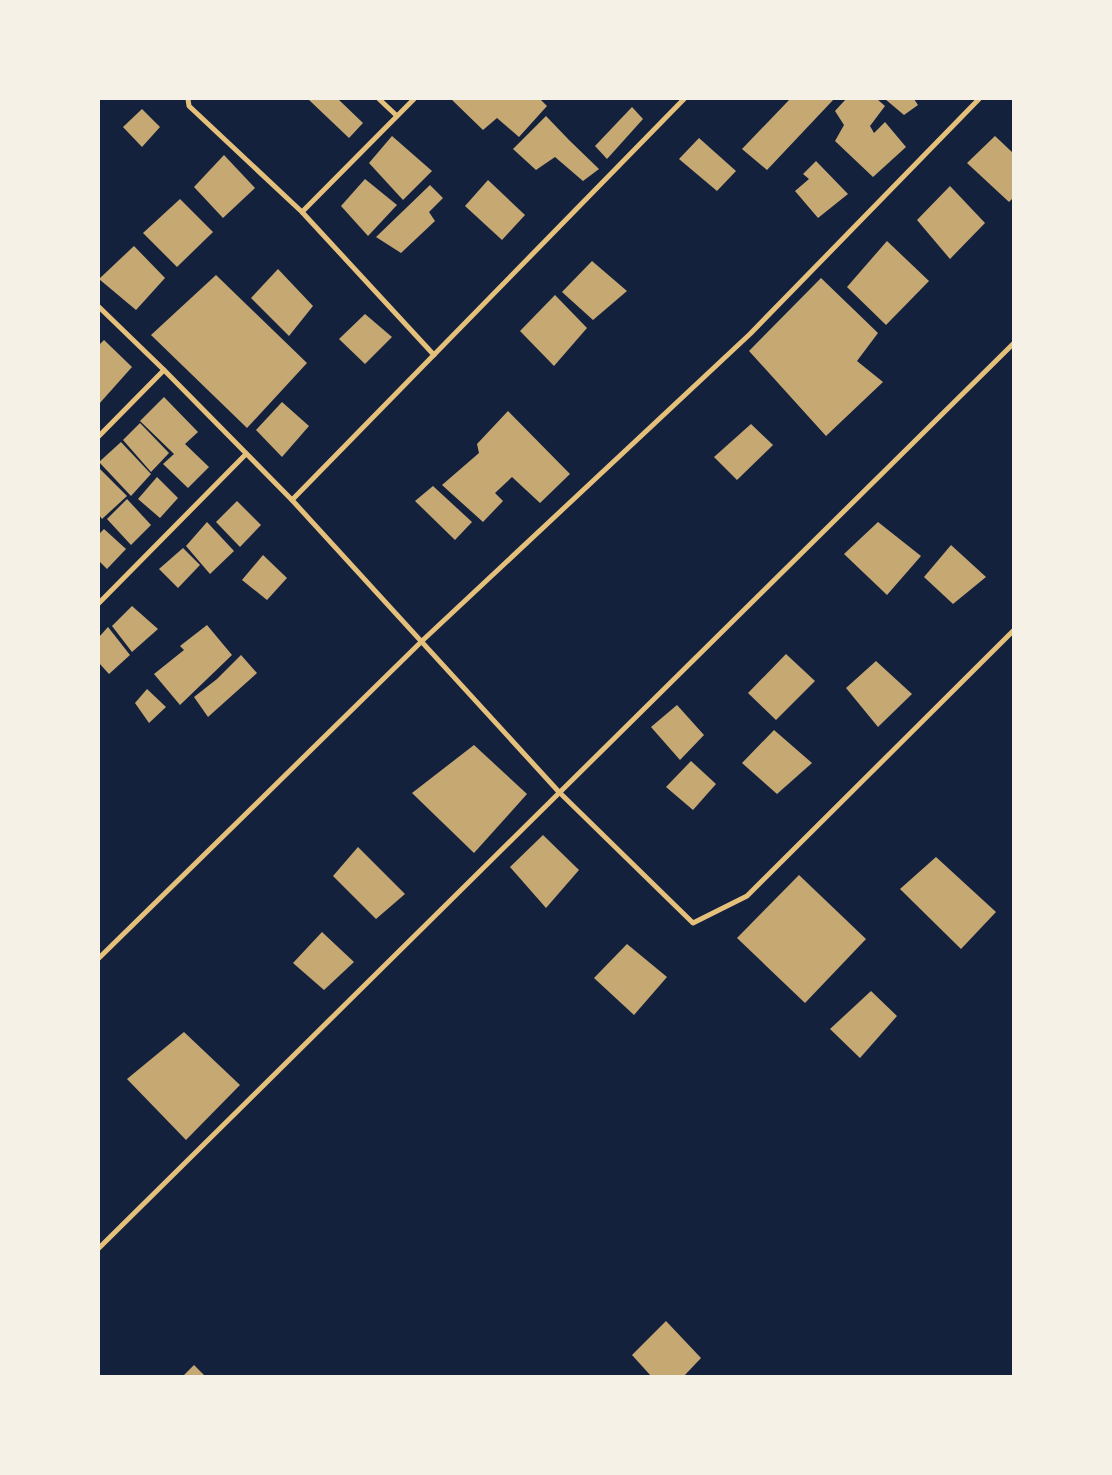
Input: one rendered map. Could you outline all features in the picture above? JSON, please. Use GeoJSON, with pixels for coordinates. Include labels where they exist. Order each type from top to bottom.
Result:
{"type":"FeatureCollection","features":[{"type":"Feature","properties":{"kind":"street"},"geometry":{"type":"LineString","coordinates":[[188,99],[189,106],[302,212],[434,354]]}},
{"type":"Feature","properties":{"kind":"street"},"geometry":{"type":"LineString","coordinates":[[379,99],[397,116]]}},
{"type":"Feature","properties":{"kind":"street"},"geometry":{"type":"LineString","coordinates":[[302,212],[414,99]]}},
{"type":"Feature","properties":{"kind":"street"},"geometry":{"type":"LineString","coordinates":[[292,500],[684,99]]}},
{"type":"Feature","properties":{"kind":"street"},"geometry":{"type":"LineString","coordinates":[[99,958],[422,641],[750,334],[980,99]]}},
{"type":"Feature","properties":{"kind":"street"},"geometry":{"type":"LineString","coordinates":[[99,307],[292,500],[559,792],[693,923],[747,896],[1013,631]]}},
{"type":"Feature","properties":{"kind":"street"},"geometry":{"type":"LineString","coordinates":[[99,1248],[1013,344]]}},
{"type":"Feature","properties":{"kind":"street"},"geometry":{"type":"LineString","coordinates":[[99,436],[164,370]]}},
{"type":"Feature","properties":{"kind":"street"},"geometry":{"type":"LineString","coordinates":[[99,603],[246,454]]}},
{"type":"Feature","properties":{"kind":"building"},"geometry":{"type":"Polygon","coordinates":[[[308,99],[338,99],[363,123],[349,138],[308,99]]]}},
{"type":"Feature","properties":{"kind":"building"},"geometry":{"type":"Polygon","coordinates":[[[451,99],[540,99],[547,106],[519,137],[497,118],[483,130],[451,99]]]}},
{"type":"Feature","properties":{"kind":"building"},"geometry":{"type":"Polygon","coordinates":[[[790,99],[834,99],[767,170],[742,149],[790,99]]]}},
{"type":"Feature","properties":{"kind":"building"},"geometry":{"type":"Polygon","coordinates":[[[846,99],[877,99],[885,106],[870,126],[874,133],[885,122],[906,147],[873,177],[835,141],[844,125],[835,111],[846,99]]]}},
{"type":"Feature","properties":{"kind":"building"},"geometry":{"type":"Polygon","coordinates":[[[885,99],[914,99],[918,105],[904,115],[885,99]]]}},
{"type":"Feature","properties":{"kind":"building"},"geometry":{"type":"Polygon","coordinates":[[[632,107],[643,119],[607,159],[595,146],[632,107]]]}},
{"type":"Feature","properties":{"kind":"building"},"geometry":{"type":"Polygon","coordinates":[[[142,109],[160,127],[142,147],[123,127],[142,109]]]}},
{"type":"Feature","properties":{"kind":"building"},"geometry":{"type":"Polygon","coordinates":[[[546,116],[599,169],[583,181],[555,157],[536,170],[513,149],[546,116]]]}},
{"type":"Feature","properties":{"kind":"building"},"geometry":{"type":"Polygon","coordinates":[[[392,136],[432,171],[403,200],[369,163],[392,136]]]}},
{"type":"Feature","properties":{"kind":"building"},"geometry":{"type":"Polygon","coordinates":[[[995,136],[1013,153],[1013,198],[1009,202],[967,163],[995,136]]]}},
{"type":"Feature","properties":{"kind":"building"},"geometry":{"type":"Polygon","coordinates":[[[699,138],[736,171],[717,191],[679,159],[699,138]]]}},
{"type":"Feature","properties":{"kind":"building"},"geometry":{"type":"Polygon","coordinates":[[[224,155],[255,188],[223,218],[194,187],[224,155]]]}},
{"type":"Feature","properties":{"kind":"building"},"geometry":{"type":"Polygon","coordinates":[[[816,161],[848,194],[818,218],[795,191],[809,179],[803,174],[816,161]]]}},
{"type":"Feature","properties":{"kind":"building"},"geometry":{"type":"Polygon","coordinates":[[[365,179],[397,205],[368,236],[341,206],[365,179]]]}},
{"type":"Feature","properties":{"kind":"building"},"geometry":{"type":"Polygon","coordinates":[[[488,180],[525,215],[502,240],[465,206],[488,180]]]}},
{"type":"Feature","properties":{"kind":"building"},"geometry":{"type":"Polygon","coordinates":[[[430,185],[443,198],[429,212],[435,221],[401,253],[376,237],[430,185]]]}},
{"type":"Feature","properties":{"kind":"building"},"geometry":{"type":"Polygon","coordinates":[[[950,186],[985,223],[950,259],[917,220],[950,186]]]}},
{"type":"Feature","properties":{"kind":"building"},"geometry":{"type":"Polygon","coordinates":[[[180,199],[213,232],[177,267],[143,233],[180,199]]]}},
{"type":"Feature","properties":{"kind":"building"},"geometry":{"type":"Polygon","coordinates":[[[887,241],[929,281],[886,325],[847,287],[887,241]]]}},
{"type":"Feature","properties":{"kind":"building"},"geometry":{"type":"Polygon","coordinates":[[[134,246],[165,278],[136,310],[99,279],[134,246]]]}},
{"type":"Feature","properties":{"kind":"building"},"geometry":{"type":"Polygon","coordinates":[[[592,261],[627,291],[593,320],[562,292],[592,261]]]}},
{"type":"Feature","properties":{"kind":"building"},"geometry":{"type":"Polygon","coordinates":[[[278,269],[313,306],[289,336],[251,298],[278,269]]]}},
{"type":"Feature","properties":{"kind":"building"},"geometry":{"type":"Polygon","coordinates":[[[216,275],[307,363],[247,428],[151,335],[216,275]]]}},
{"type":"Feature","properties":{"kind":"building"},"geometry":{"type":"Polygon","coordinates":[[[821,278],[878,333],[857,361],[883,382],[826,436],[749,351],[821,278]]]}},
{"type":"Feature","properties":{"kind":"building"},"geometry":{"type":"Polygon","coordinates":[[[555,295],[587,328],[554,366],[520,331],[555,295]]]}},
{"type":"Feature","properties":{"kind":"building"},"geometry":{"type":"Polygon","coordinates":[[[365,314],[392,337],[365,364],[339,339],[365,314]]]}},
{"type":"Feature","properties":{"kind":"building"},"geometry":{"type":"Polygon","coordinates":[[[104,340],[132,367],[99,404],[99,345],[104,340]]]}},
{"type":"Feature","properties":{"kind":"building"},"geometry":{"type":"Polygon","coordinates":[[[164,397],[198,432],[185,444],[209,467],[188,488],[163,464],[174,454],[140,421],[164,397]]]}},
{"type":"Feature","properties":{"kind":"building"},"geometry":{"type":"Polygon","coordinates":[[[282,402],[309,426],[282,457],[256,430],[282,402]]]}},
{"type":"Feature","properties":{"kind":"building"},"geometry":{"type":"Polygon","coordinates":[[[508,411],[570,474],[540,503],[512,477],[495,493],[503,501],[483,522],[442,485],[479,453],[477,444],[508,411]]]}},
{"type":"Feature","properties":{"kind":"building"},"geometry":{"type":"Polygon","coordinates":[[[140,423],[169,453],[151,472],[123,440],[140,423]]]}},
{"type":"Feature","properties":{"kind":"building"},"geometry":{"type":"Polygon","coordinates":[[[751,424],[773,445],[737,480],[714,457],[751,424]]]}},
{"type":"Feature","properties":{"kind":"building"},"geometry":{"type":"Polygon","coordinates":[[[121,442],[151,474],[131,496],[99,462],[121,442]]]}},
{"type":"Feature","properties":{"kind":"building"},"geometry":{"type":"Polygon","coordinates":[[[99,468],[127,496],[102,519],[99,515],[99,468]]]}},
{"type":"Feature","properties":{"kind":"building"},"geometry":{"type":"Polygon","coordinates":[[[157,477],[178,498],[160,518],[138,499],[157,477]]]}},
{"type":"Feature","properties":{"kind":"building"},"geometry":{"type":"Polygon","coordinates":[[[433,486],[472,522],[455,540],[415,501],[433,486]]]}},
{"type":"Feature","properties":{"kind":"building"},"geometry":{"type":"Polygon","coordinates":[[[127,499],[151,525],[131,545],[107,519],[127,499]]]}},
{"type":"Feature","properties":{"kind":"building"},"geometry":{"type":"Polygon","coordinates":[[[237,501],[261,525],[240,547],[216,522],[237,501]]]}},
{"type":"Feature","properties":{"kind":"building"},"geometry":{"type":"Polygon","coordinates":[[[207,522],[234,551],[210,574],[186,546],[207,522]]]}},
{"type":"Feature","properties":{"kind":"building"},"geometry":{"type":"Polygon","coordinates":[[[878,522],[921,556],[887,595],[844,554],[878,522]]]}},
{"type":"Feature","properties":{"kind":"building"},"geometry":{"type":"Polygon","coordinates":[[[104,529],[126,549],[107,569],[99,561],[99,534],[104,529]]]}},
{"type":"Feature","properties":{"kind":"building"},"geometry":{"type":"Polygon","coordinates":[[[951,545],[986,577],[953,604],[924,577],[951,545]]]}},
{"type":"Feature","properties":{"kind":"building"},"geometry":{"type":"Polygon","coordinates":[[[183,548],[200,565],[178,588],[159,569],[183,548]]]}},
{"type":"Feature","properties":{"kind":"building"},"geometry":{"type":"Polygon","coordinates":[[[263,555],[287,578],[267,600],[242,580],[263,555]]]}},
{"type":"Feature","properties":{"kind":"building"},"geometry":{"type":"Polygon","coordinates":[[[132,606],[158,629],[132,652],[112,626],[132,606]]]}},
{"type":"Feature","properties":{"kind":"building"},"geometry":{"type":"Polygon","coordinates":[[[207,625],[232,655],[180,705],[154,674],[184,650],[180,646],[207,625]]]}},
{"type":"Feature","properties":{"kind":"building"},"geometry":{"type":"Polygon","coordinates":[[[108,627],[130,655],[109,674],[99,663],[99,637],[108,627]]]}},
{"type":"Feature","properties":{"kind":"building"},"geometry":{"type":"Polygon","coordinates":[[[786,654],[815,681],[776,720],[748,693],[786,654]]]}},
{"type":"Feature","properties":{"kind":"building"},"geometry":{"type":"Polygon","coordinates":[[[241,655],[257,673],[208,717],[194,697],[217,679],[241,655]]]}},
{"type":"Feature","properties":{"kind":"building"},"geometry":{"type":"Polygon","coordinates":[[[876,661],[912,694],[878,727],[846,688],[876,661]]]}},
{"type":"Feature","properties":{"kind":"building"},"geometry":{"type":"Polygon","coordinates":[[[147,689],[166,707],[149,723],[135,703],[147,689]]]}},
{"type":"Feature","properties":{"kind":"building"},"geometry":{"type":"Polygon","coordinates":[[[677,705],[704,735],[680,760],[651,727],[677,705]]]}},
{"type":"Feature","properties":{"kind":"building"},"geometry":{"type":"Polygon","coordinates":[[[774,730],[812,763],[777,794],[742,763],[774,730]]]}},
{"type":"Feature","properties":{"kind":"building"},"geometry":{"type":"Polygon","coordinates":[[[474,745],[527,794],[474,853],[412,793],[474,745]]]}},
{"type":"Feature","properties":{"kind":"building"},"geometry":{"type":"Polygon","coordinates":[[[691,761],[716,784],[693,810],[666,787],[691,761]]]}},
{"type":"Feature","properties":{"kind":"building"},"geometry":{"type":"Polygon","coordinates":[[[543,835],[579,870],[546,908],[510,867],[543,835]]]}},
{"type":"Feature","properties":{"kind":"building"},"geometry":{"type":"Polygon","coordinates":[[[358,847],[405,894],[376,919],[333,876],[358,847]]]}},
{"type":"Feature","properties":{"kind":"building"},"geometry":{"type":"Polygon","coordinates":[[[936,857],[996,912],[961,949],[900,889],[936,857]]]}},
{"type":"Feature","properties":{"kind":"building"},"geometry":{"type":"Polygon","coordinates":[[[799,875],[866,939],[805,1003],[737,938],[799,875]]]}},
{"type":"Feature","properties":{"kind":"building"},"geometry":{"type":"Polygon","coordinates":[[[322,932],[354,962],[324,990],[293,963],[322,932]]]}},
{"type":"Feature","properties":{"kind":"building"},"geometry":{"type":"Polygon","coordinates":[[[627,944],[667,977],[634,1015],[594,978],[627,944]]]}},
{"type":"Feature","properties":{"kind":"building"},"geometry":{"type":"Polygon","coordinates":[[[871,991],[897,1016],[860,1058],[830,1029],[871,991]]]}},
{"type":"Feature","properties":{"kind":"building"},"geometry":{"type":"Polygon","coordinates":[[[184,1032],[240,1085],[186,1140],[127,1079],[184,1032]]]}},
{"type":"Feature","properties":{"kind":"building"},"geometry":{"type":"Polygon","coordinates":[[[666,1321],[701,1358],[684,1376],[651,1376],[632,1355],[666,1321]]]}},
{"type":"Feature","properties":{"kind":"building"},"geometry":{"type":"Polygon","coordinates":[[[194,1365],[205,1376],[183,1376],[194,1365]]]}}]}
